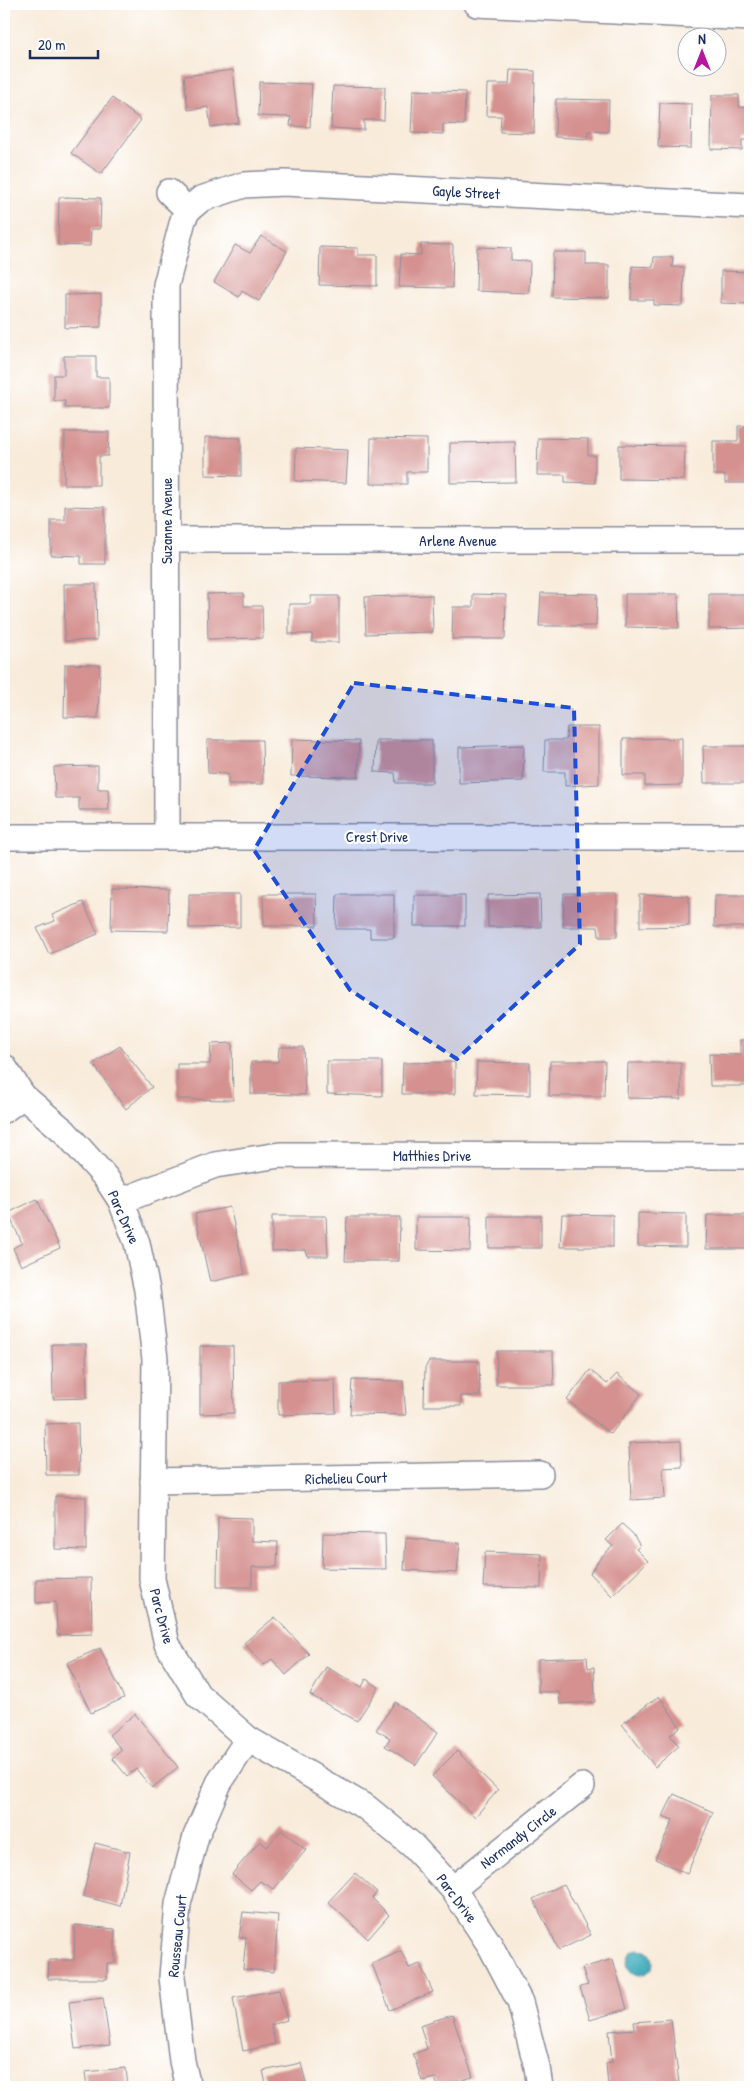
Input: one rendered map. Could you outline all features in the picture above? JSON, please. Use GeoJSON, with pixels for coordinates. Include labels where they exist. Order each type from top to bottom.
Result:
{"type":"FeatureCollection","features":[{"type":"Feature","properties":{"kind":"street"},"geometry":{"type":"LineString","coordinates":[[478,4],[750,18]]}},
{"type":"Feature","properties":{"kind":"street","name":"Gayle Street"},"geometry":{"type":"LineString","coordinates":[[188,210],[201,199],[244,184],[284,183],[750,206]]}},
{"type":"Feature","properties":{"kind":"street"},"geometry":{"type":"LineString","coordinates":[[169,192],[188,210]]}},
{"type":"Feature","properties":{"kind":"street","name":"Suzanne Avenue"},"geometry":{"type":"LineString","coordinates":[[167,836],[166,285],[183,220],[188,210]]}},
{"type":"Feature","properties":{"kind":"street","name":"Arlene Avenue"},"geometry":{"type":"LineString","coordinates":[[166,540],[750,540]]}},
{"type":"Feature","properties":{"kind":"street","name":"Crest Drive"},"geometry":{"type":"LineString","coordinates":[[4,837],[750,837]]}},
{"type":"Feature","properties":{"kind":"street","name":"Parc Drive"},"geometry":{"type":"LineString","coordinates":[[4,1067],[14,1103],[65,1132],[106,1178],[121,1201],[137,1243],[148,1290],[154,1359],[152,1579],[167,1644],[198,1695],[248,1739],[367,1808],[412,1845],[454,1889],[490,1945],[520,2002],[540,2087]]}},
{"type":"Feature","properties":{"kind":"street","name":"Matthies Drive"},"geometry":{"type":"LineString","coordinates":[[121,1201],[215,1165],[280,1155],[750,1156]]}},
{"type":"Feature","properties":{"kind":"street","name":"Richelieu Court"},"geometry":{"type":"LineString","coordinates":[[153,1481],[540,1474]]}},
{"type":"Feature","properties":{"kind":"street","name":"Rousseau Court"},"geometry":{"type":"LineString","coordinates":[[188,2087],[182,2061],[172,1978],[178,1904],[196,1836],[219,1783],[248,1739]]}},
{"type":"Feature","properties":{"kind":"street","name":"Normandy Circle"},"geometry":{"type":"LineString","coordinates":[[454,1889],[582,1786]]}},
{"type":"Feature","properties":{"kind":"highlighted area"},"geometry":{"type":"Polygon","coordinates":[[[354,683],[574,708],[580,944],[457,1059],[350,990],[254,850],[354,683]]]}},
{"type":"Feature","properties":{"kind":"water"},"geometry":{"type":"Polygon","coordinates":[[[640,1949],[649,1953],[653,1962],[649,1971],[640,1975],[631,1971],[627,1962],[631,1953],[640,1949]]]}},
{"type":"Feature","properties":{"kind":"building"},"geometry":{"type":"Polygon","coordinates":[[[233,70],[239,123],[211,127],[208,107],[188,110],[184,76],[233,70]]]}},
{"type":"Feature","properties":{"kind":"building"},"geometry":{"type":"Polygon","coordinates":[[[510,70],[535,71],[534,133],[500,132],[501,116],[486,116],[487,84],[509,84],[510,70]]]}},
{"type":"Feature","properties":{"kind":"building"},"geometry":{"type":"Polygon","coordinates":[[[259,82],[312,84],[310,127],[290,126],[291,117],[258,116],[259,82]]]}},
{"type":"Feature","properties":{"kind":"building"},"geometry":{"type":"Polygon","coordinates":[[[333,86],[385,87],[384,120],[364,120],[364,130],[331,128],[333,86]]]}},
{"type":"Feature","properties":{"kind":"building"},"geometry":{"type":"Polygon","coordinates":[[[413,90],[465,92],[464,125],[443,124],[443,134],[411,133],[413,90]]]}},
{"type":"Feature","properties":{"kind":"building"},"geometry":{"type":"Polygon","coordinates":[[[712,95],[739,95],[739,107],[750,108],[750,140],[742,140],[742,150],[711,149],[712,95]]]}},
{"type":"Feature","properties":{"kind":"building"},"geometry":{"type":"Polygon","coordinates":[[[112,98],[141,120],[101,174],[71,153],[112,98]]]}},
{"type":"Feature","properties":{"kind":"building"},"geometry":{"type":"Polygon","coordinates":[[[556,99],[609,100],[608,132],[588,131],[588,139],[555,137],[556,99]]]}},
{"type":"Feature","properties":{"kind":"building"},"geometry":{"type":"Polygon","coordinates":[[[660,103],[692,104],[691,148],[658,147],[660,103]]]}},
{"type":"Feature","properties":{"kind":"building"},"geometry":{"type":"Polygon","coordinates":[[[59,197],[101,198],[100,229],[91,229],[90,246],[58,245],[59,197]]]}},
{"type":"Feature","properties":{"kind":"building"},"geometry":{"type":"Polygon","coordinates":[[[261,236],[287,251],[259,301],[242,291],[239,297],[214,282],[235,245],[250,253],[261,236]]]}},
{"type":"Feature","properties":{"kind":"building"},"geometry":{"type":"Polygon","coordinates":[[[421,244],[453,245],[452,288],[399,287],[401,254],[421,255],[421,244]]]}},
{"type":"Feature","properties":{"kind":"building"},"geometry":{"type":"Polygon","coordinates":[[[320,247],[358,248],[358,255],[377,255],[377,286],[319,285],[320,247]]]}},
{"type":"Feature","properties":{"kind":"building"},"geometry":{"type":"Polygon","coordinates":[[[477,247],[511,248],[511,260],[530,261],[529,293],[476,291],[477,247]]]}},
{"type":"Feature","properties":{"kind":"building"},"geometry":{"type":"Polygon","coordinates":[[[553,252],[586,252],[586,265],[609,265],[609,298],[552,297],[553,252]]]}},
{"type":"Feature","properties":{"kind":"building"},"geometry":{"type":"Polygon","coordinates":[[[654,257],[673,257],[672,267],[684,267],[683,306],[654,305],[654,300],[631,300],[632,266],[653,267],[654,257]]]}},
{"type":"Feature","properties":{"kind":"building"},"geometry":{"type":"Polygon","coordinates":[[[721,271],[750,272],[750,304],[721,303],[721,271]]]}},
{"type":"Feature","properties":{"kind":"building"},"geometry":{"type":"Polygon","coordinates":[[[101,294],[101,327],[65,328],[65,295],[101,294]]]}},
{"type":"Feature","properties":{"kind":"building"},"geometry":{"type":"Polygon","coordinates":[[[64,356],[96,356],[96,377],[109,377],[109,408],[65,408],[65,401],[54,401],[54,375],[64,375],[64,356]]]}},
{"type":"Feature","properties":{"kind":"building"},"geometry":{"type":"Polygon","coordinates":[[[738,426],[750,426],[750,483],[725,483],[725,475],[713,475],[713,441],[738,441],[738,426]]]}},
{"type":"Feature","properties":{"kind":"building"},"geometry":{"type":"Polygon","coordinates":[[[65,432],[109,432],[108,456],[99,456],[99,485],[64,485],[65,432]]]}},
{"type":"Feature","properties":{"kind":"building"},"geometry":{"type":"Polygon","coordinates":[[[205,437],[241,438],[241,476],[205,475],[205,437]]]}},
{"type":"Feature","properties":{"kind":"building"},"geometry":{"type":"Polygon","coordinates":[[[371,438],[427,439],[427,472],[407,472],[407,484],[370,484],[371,438]]]}},
{"type":"Feature","properties":{"kind":"building"},"geometry":{"type":"Polygon","coordinates":[[[538,438],[588,439],[588,455],[595,455],[595,483],[565,482],[565,475],[537,475],[538,438]]]}},
{"type":"Feature","properties":{"kind":"building"},"geometry":{"type":"Polygon","coordinates":[[[515,442],[516,482],[450,483],[450,443],[515,442]]]}},
{"type":"Feature","properties":{"kind":"building"},"geometry":{"type":"Polygon","coordinates":[[[619,445],[685,446],[684,480],[619,479],[619,445]]]}},
{"type":"Feature","properties":{"kind":"building"},"geometry":{"type":"Polygon","coordinates":[[[296,448],[348,450],[346,483],[295,481],[296,448]]]}},
{"type":"Feature","properties":{"kind":"building"},"geometry":{"type":"Polygon","coordinates":[[[65,506],[105,507],[105,564],[81,564],[81,556],[51,555],[51,520],[65,520],[65,506]]]}},
{"type":"Feature","properties":{"kind":"building"},"geometry":{"type":"Polygon","coordinates":[[[64,584],[96,584],[97,640],[65,641],[64,584]]]}},
{"type":"Feature","properties":{"kind":"building"},"geometry":{"type":"Polygon","coordinates":[[[244,593],[244,606],[262,606],[263,638],[208,639],[207,594],[244,593]]]}},
{"type":"Feature","properties":{"kind":"building"},"geometry":{"type":"Polygon","coordinates":[[[541,593],[597,594],[596,626],[539,626],[541,593]]]}},
{"type":"Feature","properties":{"kind":"building"},"geometry":{"type":"Polygon","coordinates":[[[473,594],[506,595],[505,639],[452,639],[453,607],[473,607],[473,594]]]}},
{"type":"Feature","properties":{"kind":"building"},"geometry":{"type":"Polygon","coordinates":[[[625,594],[678,594],[679,628],[625,627],[625,594]]]}},
{"type":"Feature","properties":{"kind":"building"},"geometry":{"type":"Polygon","coordinates":[[[709,594],[750,594],[750,628],[709,629],[709,594]]]}},
{"type":"Feature","properties":{"kind":"building"},"geometry":{"type":"Polygon","coordinates":[[[432,595],[433,632],[366,634],[365,597],[432,595]]]}},
{"type":"Feature","properties":{"kind":"building"},"geometry":{"type":"Polygon","coordinates":[[[311,596],[339,596],[339,642],[312,642],[312,634],[289,634],[289,604],[311,604],[311,596]]]}},
{"type":"Feature","properties":{"kind":"building"},"geometry":{"type":"Polygon","coordinates":[[[65,664],[100,665],[98,718],[64,717],[65,664]]]}},
{"type":"Feature","properties":{"kind":"building"},"geometry":{"type":"Polygon","coordinates":[[[567,727],[599,727],[599,784],[565,786],[565,772],[544,772],[545,740],[566,740],[567,727]]]}},
{"type":"Feature","properties":{"kind":"building"},"geometry":{"type":"Polygon","coordinates":[[[682,738],[682,785],[645,786],[645,775],[623,775],[623,739],[682,738]]]}},
{"type":"Feature","properties":{"kind":"building"},"geometry":{"type":"Polygon","coordinates":[[[292,739],[359,741],[358,777],[291,776],[292,739]]]}},
{"type":"Feature","properties":{"kind":"building"},"geometry":{"type":"Polygon","coordinates":[[[207,740],[262,740],[263,784],[228,784],[228,774],[208,773],[207,740]]]}},
{"type":"Feature","properties":{"kind":"building"},"geometry":{"type":"Polygon","coordinates":[[[376,740],[432,740],[432,783],[396,783],[395,773],[375,772],[376,740]]]}},
{"type":"Feature","properties":{"kind":"building"},"geometry":{"type":"Polygon","coordinates":[[[524,745],[523,781],[459,783],[459,747],[524,745]]]}},
{"type":"Feature","properties":{"kind":"building"},"geometry":{"type":"Polygon","coordinates":[[[703,746],[750,746],[750,776],[748,783],[704,783],[703,746]]]}},
{"type":"Feature","properties":{"kind":"building"},"geometry":{"type":"Polygon","coordinates":[[[98,766],[98,789],[108,789],[109,810],[79,810],[79,798],[55,798],[54,767],[98,766]]]}},
{"type":"Feature","properties":{"kind":"building"},"geometry":{"type":"Polygon","coordinates":[[[112,889],[169,890],[168,931],[111,930],[112,889]]]}},
{"type":"Feature","properties":{"kind":"building"},"geometry":{"type":"Polygon","coordinates":[[[189,894],[240,894],[240,927],[189,928],[189,894]]]}},
{"type":"Feature","properties":{"kind":"building"},"geometry":{"type":"Polygon","coordinates":[[[263,894],[316,894],[317,926],[264,926],[263,894]]]}},
{"type":"Feature","properties":{"kind":"building"},"geometry":{"type":"Polygon","coordinates":[[[337,894],[394,894],[394,938],[370,938],[370,929],[336,929],[337,894]]]}},
{"type":"Feature","properties":{"kind":"building"},"geometry":{"type":"Polygon","coordinates":[[[540,894],[541,927],[488,927],[488,895],[540,894]]]}},
{"type":"Feature","properties":{"kind":"building"},"geometry":{"type":"Polygon","coordinates":[[[564,894],[617,894],[617,937],[599,937],[598,927],[563,927],[564,894]]]}},
{"type":"Feature","properties":{"kind":"building"},"geometry":{"type":"Polygon","coordinates":[[[414,895],[465,895],[465,926],[414,926],[414,895]]]}},
{"type":"Feature","properties":{"kind":"building"},"geometry":{"type":"Polygon","coordinates":[[[640,895],[689,896],[689,926],[640,927],[640,895]]]}},
{"type":"Feature","properties":{"kind":"building"},"geometry":{"type":"Polygon","coordinates":[[[715,895],[750,895],[750,927],[714,927],[715,895]]]}},
{"type":"Feature","properties":{"kind":"building"},"geometry":{"type":"Polygon","coordinates":[[[83,902],[98,934],[49,954],[37,928],[55,921],[52,915],[83,902]]]}},
{"type":"Feature","properties":{"kind":"building"},"geometry":{"type":"Polygon","coordinates":[[[740,1040],[750,1040],[750,1086],[710,1086],[709,1054],[740,1055],[740,1040]]]}},
{"type":"Feature","properties":{"kind":"building"},"geometry":{"type":"Polygon","coordinates":[[[232,1043],[233,1100],[177,1099],[177,1064],[210,1064],[211,1044],[232,1043]]]}},
{"type":"Feature","properties":{"kind":"building"},"geometry":{"type":"Polygon","coordinates":[[[120,1046],[152,1087],[126,1109],[93,1064],[120,1046]]]}},
{"type":"Feature","properties":{"kind":"building"},"geometry":{"type":"Polygon","coordinates":[[[279,1047],[303,1047],[305,1095],[251,1094],[251,1062],[278,1062],[279,1047]]]}},
{"type":"Feature","properties":{"kind":"building"},"geometry":{"type":"Polygon","coordinates":[[[327,1061],[382,1061],[382,1096],[327,1094],[327,1061]]]}},
{"type":"Feature","properties":{"kind":"building"},"geometry":{"type":"Polygon","coordinates":[[[550,1061],[605,1061],[604,1096],[549,1096],[550,1061]]]}},
{"type":"Feature","properties":{"kind":"building"},"geometry":{"type":"Polygon","coordinates":[[[455,1062],[455,1094],[402,1094],[403,1063],[455,1062]]]}},
{"type":"Feature","properties":{"kind":"building"},"geometry":{"type":"Polygon","coordinates":[[[477,1062],[530,1063],[530,1095],[476,1094],[477,1062]]]}},
{"type":"Feature","properties":{"kind":"building"},"geometry":{"type":"Polygon","coordinates":[[[628,1063],[681,1063],[681,1099],[627,1098],[628,1063]]]}},
{"type":"Feature","properties":{"kind":"building"},"geometry":{"type":"Polygon","coordinates":[[[37,1199],[60,1248],[21,1266],[13,1248],[22,1243],[8,1213],[37,1199]]]}},
{"type":"Feature","properties":{"kind":"building"},"geometry":{"type":"Polygon","coordinates":[[[230,1207],[245,1274],[210,1282],[195,1214],[230,1207]]]}},
{"type":"Feature","properties":{"kind":"building"},"geometry":{"type":"Polygon","coordinates":[[[638,1213],[686,1214],[686,1247],[638,1246],[638,1213]]]}},
{"type":"Feature","properties":{"kind":"building"},"geometry":{"type":"Polygon","coordinates":[[[562,1214],[613,1215],[613,1247],[560,1247],[562,1214]]]}},
{"type":"Feature","properties":{"kind":"building"},"geometry":{"type":"Polygon","coordinates":[[[707,1215],[750,1215],[750,1249],[706,1249],[707,1215]]]}},
{"type":"Feature","properties":{"kind":"building"},"geometry":{"type":"Polygon","coordinates":[[[272,1216],[326,1216],[328,1256],[307,1256],[306,1250],[272,1251],[272,1216]]]}},
{"type":"Feature","properties":{"kind":"building"},"geometry":{"type":"Polygon","coordinates":[[[489,1216],[541,1216],[541,1248],[489,1248],[489,1216]]]}},
{"type":"Feature","properties":{"kind":"building"},"geometry":{"type":"Polygon","coordinates":[[[347,1217],[400,1217],[399,1261],[345,1261],[347,1217]]]}},
{"type":"Feature","properties":{"kind":"building"},"geometry":{"type":"Polygon","coordinates":[[[416,1217],[471,1217],[470,1251],[416,1250],[416,1217]]]}},
{"type":"Feature","properties":{"kind":"building"},"geometry":{"type":"Polygon","coordinates":[[[52,1344],[86,1344],[87,1398],[53,1399],[52,1344]]]}},
{"type":"Feature","properties":{"kind":"building"},"geometry":{"type":"Polygon","coordinates":[[[200,1346],[233,1346],[234,1413],[200,1414],[200,1346]]]}},
{"type":"Feature","properties":{"kind":"building"},"geometry":{"type":"Polygon","coordinates":[[[497,1351],[553,1351],[554,1385],[496,1385],[497,1351]]]}},
{"type":"Feature","properties":{"kind":"building"},"geometry":{"type":"Polygon","coordinates":[[[429,1361],[479,1361],[480,1396],[461,1396],[461,1406],[424,1406],[425,1368],[429,1361]]]}},
{"type":"Feature","properties":{"kind":"building"},"geometry":{"type":"Polygon","coordinates":[[[590,1370],[607,1384],[617,1374],[641,1394],[611,1434],[567,1400],[590,1370]]]}},
{"type":"Feature","properties":{"kind":"building"},"geometry":{"type":"Polygon","coordinates":[[[335,1380],[336,1413],[278,1415],[278,1381],[335,1380]]]}},
{"type":"Feature","properties":{"kind":"building"},"geometry":{"type":"Polygon","coordinates":[[[352,1380],[403,1381],[406,1415],[350,1414],[352,1380]]]}},
{"type":"Feature","properties":{"kind":"building"},"geometry":{"type":"Polygon","coordinates":[[[78,1423],[79,1475],[46,1475],[45,1424],[78,1423]]]}},
{"type":"Feature","properties":{"kind":"building"},"geometry":{"type":"Polygon","coordinates":[[[681,1441],[682,1467],[663,1468],[665,1498],[631,1500],[629,1443],[681,1441]]]}},
{"type":"Feature","properties":{"kind":"building"},"geometry":{"type":"Polygon","coordinates":[[[55,1496],[86,1497],[86,1550],[55,1549],[55,1496]]]}},
{"type":"Feature","properties":{"kind":"building"},"geometry":{"type":"Polygon","coordinates":[[[218,1517],[252,1518],[252,1541],[278,1542],[277,1567],[252,1567],[252,1587],[217,1587],[218,1517]]]}},
{"type":"Feature","properties":{"kind":"building"},"geometry":{"type":"Polygon","coordinates":[[[622,1524],[633,1534],[640,1546],[636,1549],[648,1561],[612,1596],[590,1573],[601,1557],[613,1546],[606,1540],[622,1524]]]}},
{"type":"Feature","properties":{"kind":"building"},"geometry":{"type":"Polygon","coordinates":[[[323,1533],[385,1534],[386,1569],[322,1568],[323,1533]]]}},
{"type":"Feature","properties":{"kind":"building"},"geometry":{"type":"Polygon","coordinates":[[[406,1538],[460,1543],[457,1573],[404,1570],[406,1538]]]}},
{"type":"Feature","properties":{"kind":"building"},"geometry":{"type":"Polygon","coordinates":[[[485,1552],[542,1554],[541,1588],[483,1587],[485,1552]]]}},
{"type":"Feature","properties":{"kind":"building"},"geometry":{"type":"Polygon","coordinates":[[[91,1578],[92,1634],[57,1635],[56,1602],[36,1603],[36,1579],[91,1578]]]}},
{"type":"Feature","properties":{"kind":"building"},"geometry":{"type":"Polygon","coordinates":[[[275,1617],[309,1654],[286,1675],[272,1659],[264,1665],[244,1643],[275,1617]]]}},
{"type":"Feature","properties":{"kind":"building"},"geometry":{"type":"Polygon","coordinates":[[[100,1648],[124,1698],[91,1713],[67,1663],[100,1648]]]}},
{"type":"Feature","properties":{"kind":"building"},"geometry":{"type":"Polygon","coordinates":[[[587,1657],[588,1668],[594,1667],[595,1702],[560,1704],[559,1692],[538,1692],[538,1659],[587,1657]]]}},
{"type":"Feature","properties":{"kind":"building"},"geometry":{"type":"Polygon","coordinates":[[[326,1667],[362,1687],[366,1679],[379,1687],[357,1721],[310,1695],[326,1667]]]}},
{"type":"Feature","properties":{"kind":"building"},"geometry":{"type":"Polygon","coordinates":[[[659,1696],[680,1727],[670,1735],[679,1746],[655,1767],[622,1724],[659,1696]]]}},
{"type":"Feature","properties":{"kind":"building"},"geometry":{"type":"Polygon","coordinates":[[[395,1702],[438,1732],[416,1765],[385,1746],[390,1738],[376,1730],[395,1702]]]}},
{"type":"Feature","properties":{"kind":"building"},"geometry":{"type":"Polygon","coordinates":[[[135,1714],[178,1767],[152,1788],[136,1769],[127,1776],[112,1758],[122,1750],[109,1735],[135,1714]]]}},
{"type":"Feature","properties":{"kind":"building"},"geometry":{"type":"Polygon","coordinates":[[[457,1751],[498,1790],[475,1817],[432,1776],[457,1751]]]}},
{"type":"Feature","properties":{"kind":"building"},"geometry":{"type":"Polygon","coordinates":[[[674,1794],[713,1812],[687,1874],[655,1859],[673,1820],[663,1816],[674,1794]]]}},
{"type":"Feature","properties":{"kind":"building"},"geometry":{"type":"Polygon","coordinates":[[[281,1830],[306,1850],[274,1889],[260,1881],[251,1890],[232,1874],[260,1841],[267,1847],[281,1830]]]}},
{"type":"Feature","properties":{"kind":"building"},"geometry":{"type":"Polygon","coordinates":[[[95,1843],[130,1852],[120,1906],[83,1896],[95,1843]]]}},
{"type":"Feature","properties":{"kind":"building"},"geometry":{"type":"Polygon","coordinates":[[[355,1873],[377,1892],[372,1898],[389,1915],[368,1939],[328,1902],[355,1873]]]}},
{"type":"Feature","properties":{"kind":"building"},"geometry":{"type":"Polygon","coordinates":[[[564,1884],[591,1935],[559,1950],[533,1899],[564,1884]]]}},
{"type":"Feature","properties":{"kind":"building"},"geometry":{"type":"Polygon","coordinates":[[[243,1912],[278,1915],[274,1972],[243,1969],[246,1938],[239,1938],[243,1912]]]}},
{"type":"Feature","properties":{"kind":"building"},"geometry":{"type":"Polygon","coordinates":[[[75,1925],[115,1929],[115,1963],[107,1963],[107,1979],[48,1979],[49,1960],[74,1960],[75,1925]]]}},
{"type":"Feature","properties":{"kind":"building"},"geometry":{"type":"Polygon","coordinates":[[[401,1951],[409,1968],[420,1964],[433,1992],[390,2010],[372,1964],[401,1951]]]}},
{"type":"Feature","properties":{"kind":"building"},"geometry":{"type":"Polygon","coordinates":[[[613,1959],[627,2009],[590,2020],[580,1987],[588,1985],[582,1968],[613,1959]]]}},
{"type":"Feature","properties":{"kind":"building"},"geometry":{"type":"Polygon","coordinates":[[[279,1990],[287,2020],[271,2025],[275,2044],[243,2051],[233,1998],[279,1990]]]}},
{"type":"Feature","properties":{"kind":"building"},"geometry":{"type":"Polygon","coordinates":[[[103,1998],[110,2045],[75,2049],[69,2002],[103,1998]]]}},
{"type":"Feature","properties":{"kind":"building"},"geometry":{"type":"Polygon","coordinates":[[[452,2015],[473,2077],[438,2087],[435,2078],[422,2081],[413,2054],[427,2049],[420,2025],[452,2015]]]}},
{"type":"Feature","properties":{"kind":"building"},"geometry":{"type":"Polygon","coordinates":[[[671,2019],[679,2083],[643,2087],[608,2087],[606,2063],[612,2062],[609,2031],[635,2029],[634,2022],[671,2019]]]}},
{"type":"Feature","properties":{"kind":"building"},"geometry":{"type":"Polygon","coordinates":[[[301,2063],[307,2087],[267,2087],[263,2071],[301,2063]]]}},
{"type":"Feature","properties":{"kind":"building"},"geometry":{"type":"Polygon","coordinates":[[[126,2068],[128,2087],[87,2087],[85,2072],[126,2068]]]}}]}
